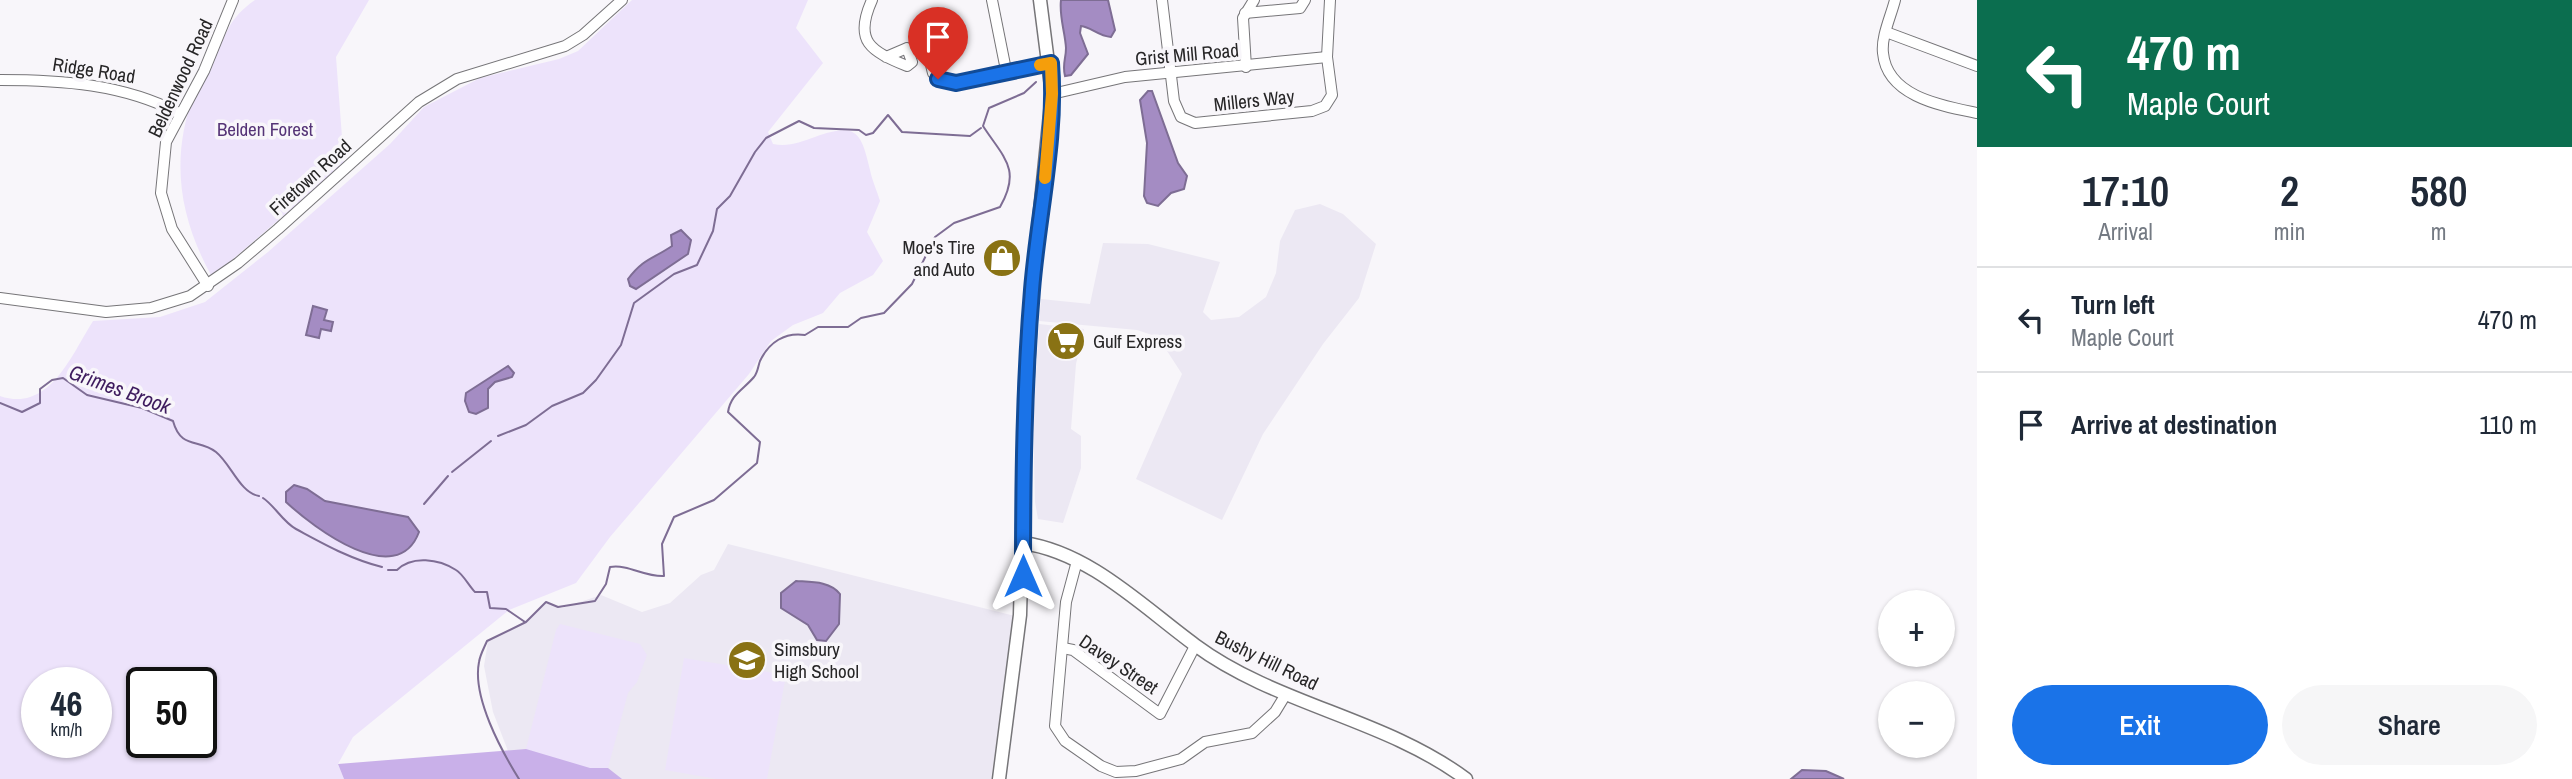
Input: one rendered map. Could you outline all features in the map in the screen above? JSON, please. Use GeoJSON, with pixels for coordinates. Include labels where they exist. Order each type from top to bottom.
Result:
{"type":"FeatureCollection","features":[{"type":"Feature","properties":{"kind":"main road"},"geometry":{"type":"LineString","coordinates":[[999,779],[1015,675],[1023,544],[1032,290],[1052,94],[1051,63],[1040,0]]}},
{"type":"Feature","properties":{"kind":"main road","name":"Bushy Hill Road"},"geometry":{"type":"LineString","coordinates":[[1023,544],[1039,545],[1077,561],[1195,646],[1234,669],[1286,694],[1413,747],[1466,779]]}},
{"type":"Feature","properties":{"kind":"street","name":"Beldenwood Road"},"geometry":{"type":"LineString","coordinates":[[208,286],[172,229],[161,193],[166,142],[178,113],[204,71],[233,0]]}},
{"type":"Feature","properties":{"kind":"street","name":"Firetown Road"},"geometry":{"type":"LineString","coordinates":[[0,298],[106,312],[164,305],[208,286],[278,229],[419,102],[457,79],[565,47],[583,35],[622,0]]}},
{"type":"Feature","properties":{"kind":"street"},"geometry":{"type":"LineString","coordinates":[[872,0],[864,18],[869,45],[876,54],[886,57]]}},
{"type":"Feature","properties":{"kind":"street"},"geometry":{"type":"LineString","coordinates":[[992,0],[1006,70]]}},
{"type":"Feature","properties":{"kind":"street"},"geometry":{"type":"LineString","coordinates":[[1162,0],[1170,73]]}},
{"type":"Feature","properties":{"kind":"street"},"geometry":{"type":"LineString","coordinates":[[1246,67],[1243,27],[1245,13],[1254,0]]}},
{"type":"Feature","properties":{"kind":"street"},"geometry":{"type":"LineString","coordinates":[[1245,13],[1300,8],[1305,0]]}},
{"type":"Feature","properties":{"kind":"street"},"geometry":{"type":"LineString","coordinates":[[1326,57],[1330,0]]}},
{"type":"Feature","properties":{"kind":"street"},"geometry":{"type":"LineString","coordinates":[[1895,0],[1882,52],[1898,85],[1921,99],[1977,113]]}},
{"type":"Feature","properties":{"kind":"street"},"geometry":{"type":"LineString","coordinates":[[1886,32],[1977,66]]}},
{"type":"Feature","properties":{"kind":"street"},"geometry":{"type":"LineString","coordinates":[[924,36],[933,73],[944,82],[968,81],[1006,70],[1051,63]]}},
{"type":"Feature","properties":{"kind":"street","name":"Millers Way"},"geometry":{"type":"LineString","coordinates":[[1170,73],[1177,111],[1187,121],[1254,117],[1312,111],[1325,106],[1332,94],[1326,57]]}},
{"type":"Feature","properties":{"kind":"street","name":"Grist Mill Road"},"geometry":{"type":"LineString","coordinates":[[1052,94],[1125,77],[1326,57]]}},
{"type":"Feature","properties":{"kind":"street","name":"Ridge Road"},"geometry":{"type":"LineString","coordinates":[[0,80],[45,80],[95,86],[144,96],[178,113]]}},
{"type":"Feature","properties":{"kind":"street"},"geometry":{"type":"LineString","coordinates":[[1077,561],[1066,602],[1055,705],[1057,733],[1101,766],[1116,772],[1149,769],[1181,759],[1205,742],[1252,733],[1275,712],[1286,694]]}},
{"type":"Feature","properties":{"kind":"street","name":"Davey Street"},"geometry":{"type":"LineString","coordinates":[[1063,649],[1073,650],[1160,714],[1195,646]]}},
{"type":"Feature","properties":{"kind":"shaded area"},"geometry":{"type":"Polygon","coordinates":[[[1061,0],[1108,0],[1115,30],[1111,37],[1081,26],[1080,33],[1088,54],[1071,75],[1065,76],[1066,48],[1061,0]]]}},
{"type":"Feature","properties":{"kind":"shaded area"},"geometry":{"type":"Polygon","coordinates":[[[1148,91],[1152,91],[1178,163],[1187,176],[1184,189],[1171,193],[1158,206],[1147,203],[1144,196],[1147,143],[1140,100],[1148,91]]]}},
{"type":"Feature","properties":{"kind":"shaded area"},"geometry":{"type":"Polygon","coordinates":[[[1320,204],[1343,214],[1376,244],[1359,298],[1323,344],[1263,434],[1222,520],[1136,479],[1182,374],[1158,337],[1137,330],[1039,321],[1041,299],[1090,304],[1103,243],[1148,244],[1220,262],[1203,312],[1211,320],[1239,317],[1266,297],[1276,273],[1280,241],[1295,210],[1320,204]]]}},
{"type":"Feature","properties":{"kind":"shaded area"},"geometry":{"type":"Polygon","coordinates":[[[681,230],[691,240],[688,254],[636,289],[630,286],[628,279],[634,272],[672,246],[671,235],[681,230]]]}},
{"type":"Feature","properties":{"kind":"shaded area"},"geometry":{"type":"Polygon","coordinates":[[[313,306],[327,310],[324,320],[333,322],[331,331],[321,329],[319,338],[306,335],[313,306]]]}},
{"type":"Feature","properties":{"kind":"shaded area"},"geometry":{"type":"Polygon","coordinates":[[[1039,324],[1084,329],[1076,364],[1071,429],[1081,436],[1081,468],[1063,523],[1038,519],[1035,502],[1033,420],[1039,324]]]}},
{"type":"Feature","properties":{"kind":"shaded area"},"geometry":{"type":"Polygon","coordinates":[[[508,366],[514,373],[512,377],[495,382],[488,389],[488,408],[476,414],[469,412],[465,401],[466,393],[508,366]]]}},
{"type":"Feature","properties":{"kind":"shaded area"},"geometry":{"type":"Polygon","coordinates":[[[294,485],[307,489],[325,501],[408,517],[419,532],[408,549],[393,556],[375,555],[355,549],[316,526],[286,502],[286,492],[294,485]]]}},
{"type":"Feature","properties":{"kind":"shaded area","name":"Simsbury High School"},"geometry":{"type":"Polygon","coordinates":[[[728,544],[1015,616],[991,779],[527,779],[513,764],[493,712],[484,666],[488,641],[520,625],[546,603],[562,608],[601,595],[642,612],[670,603],[701,575],[714,570],[728,544]]]}},
{"type":"Feature","properties":{"kind":"shaded area"},"geometry":{"type":"Polygon","coordinates":[[[796,581],[826,584],[840,594],[839,624],[826,641],[817,640],[808,625],[781,608],[781,593],[796,581]]]}},
{"type":"Feature","properties":{"kind":"shaded area"},"geometry":{"type":"Polygon","coordinates":[[[526,749],[590,768],[608,768],[622,779],[344,779],[338,764],[526,749]]]}},
{"type":"Feature","properties":{"kind":"shaded area"},"geometry":{"type":"Polygon","coordinates":[[[1802,770],[1826,771],[1844,779],[1791,779],[1802,770]]]}},
{"type":"Feature","properties":{"kind":"green space","name":"Belden Forest"},"geometry":{"type":"Polygon","coordinates":[[[255,0],[369,0],[336,57],[344,164],[212,277],[185,210],[180,165],[182,142],[196,90],[234,20],[255,0]]]}},
{"type":"Feature","properties":{"kind":"green space"},"geometry":{"type":"Polygon","coordinates":[[[632,0],[808,0],[796,28],[823,63],[768,132],[773,144],[779,145],[794,144],[840,130],[855,134],[860,139],[880,201],[867,232],[883,261],[873,275],[840,293],[823,313],[793,325],[771,341],[749,374],[610,537],[576,583],[509,610],[353,737],[338,764],[344,779],[0,779],[0,396],[17,399],[32,396],[45,389],[67,365],[93,321],[160,317],[205,302],[268,252],[390,144],[424,107],[480,78],[559,59],[578,51],[632,0]]]}},
{"type":"Feature","properties":{"kind":"green space"},"geometry":{"type":"Polygon","coordinates":[[[560,624],[640,644],[647,655],[637,682],[628,693],[608,768],[602,771],[527,755],[526,749],[556,630],[560,624]]]}},
{"type":"Feature","properties":{"kind":"green space"},"geometry":{"type":"Polygon","coordinates":[[[684,658],[786,675],[767,779],[717,779],[665,770],[684,658]]]}},
{"type":"Feature","properties":{"kind":"waterway"},"geometry":{"type":"LineString","coordinates":[[519,779],[490,723],[480,691],[479,662],[487,641],[526,622],[546,602],[558,607],[595,601],[606,584],[610,567],[624,567],[664,576],[662,544],[674,517],[714,500],[757,463],[760,442],[728,412],[735,396],[755,375],[768,348],[784,337],[805,335],[818,327],[848,327],[861,318],[884,313],[912,284],[935,237],[954,223],[1000,207],[1010,173],[1003,155],[983,126],[989,108],[1024,93],[1036,82]]}},
{"type":"Feature","properties":{"kind":"waterway"},"geometry":{"type":"LineString","coordinates":[[498,436],[526,425],[552,406],[583,393],[596,380],[621,345],[634,303],[674,274],[697,265],[713,231],[717,209],[730,196],[766,138],[799,121],[814,128],[859,130],[866,135],[873,133],[888,115],[902,132],[970,136],[981,128]]}},
{"type":"Feature","properties":{"kind":"waterway","name":"Grimes Brook"},"geometry":{"type":"LineString","coordinates":[[0,403],[22,412],[40,403],[40,389],[52,380],[63,378],[87,395],[142,408],[173,421],[181,436],[216,452],[246,490],[259,496]]}},
{"type":"Feature","properties":{"kind":"waterway"},"geometry":{"type":"LineString","coordinates":[[452,472],[491,441]]}},
{"type":"Feature","properties":{"kind":"waterway"},"geometry":{"type":"LineString","coordinates":[[424,504],[448,476]]}},
{"type":"Feature","properties":{"kind":"waterway","name":"Grimes Brook"},"geometry":{"type":"LineString","coordinates":[[263,498],[296,529],[327,546],[382,567]]}},
{"type":"Feature","properties":{"kind":"waterway","name":"Grimes Brook"},"geometry":{"type":"LineString","coordinates":[[388,570],[397,570],[410,562],[426,560],[442,563],[459,572],[475,592],[487,592],[490,608],[506,609],[525,622]]}},
{"type":"Feature","properties":{"kind":"slow traffic"},"geometry":{"type":"LineString","coordinates":[[1040,65],[1051,63],[1052,82],[1045,178]]}},
{"type":"Feature","properties":{"kind":"place","name":"Moe's Tire and Auto"},"geometry":{"type":"Point","coordinates":[1002,258]}},
{"type":"Feature","properties":{"kind":"place","name":"Gulf Express"},"geometry":{"type":"Point","coordinates":[1066,341]}},
{"type":"Feature","properties":{"kind":"place","name":"Simsbury High School"},"geometry":{"type":"Point","coordinates":[747,660]}},
{"type":"Feature","properties":{"kind":"route"},"geometry":{"type":"LineString","coordinates":[[938,79],[956,83],[1006,70],[1051,63],[1050,132],[1032,290],[1023,468],[1023,576]]}}]}
